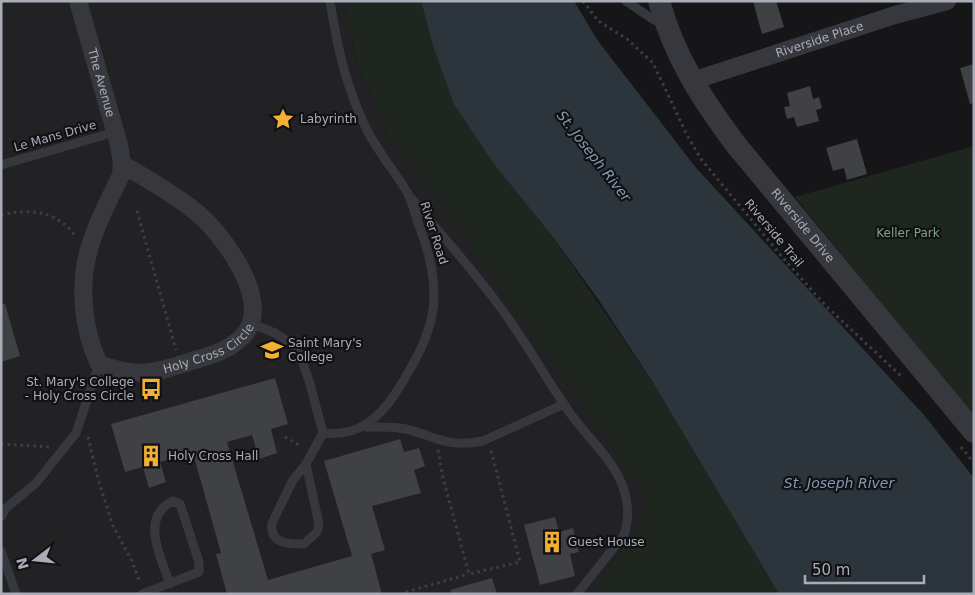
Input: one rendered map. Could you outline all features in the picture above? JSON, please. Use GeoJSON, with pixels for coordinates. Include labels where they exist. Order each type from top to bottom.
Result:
{"type":"FeatureCollection","features":[{"type":"Feature","properties":{"kind":"street","name":"The Avenue"},"geometry":{"type":"LineString","coordinates":[[78,1],[115,132],[122,164]]}},
{"type":"Feature","properties":{"kind":"street","name":"Riverside Drive"},"geometry":{"type":"LineString","coordinates":[[659,1],[675,48],[710,110],[966,438]]}},
{"type":"Feature","properties":{"kind":"street","name":"Riverside Place"},"geometry":{"type":"LineString","coordinates":[[692,81],[895,15],[947,1]]}},
{"type":"Feature","properties":{"kind":"street"},"geometry":{"type":"LineString","coordinates":[[99,364],[92,350],[86,324],[83,295],[85,268],[90,243],[120,176],[122,164]]}},
{"type":"Feature","properties":{"kind":"street","name":"Holy Cross Circle"},"geometry":{"type":"LineString","coordinates":[[99,364],[123,373],[146,374],[218,353],[247,330],[252,312],[250,292],[240,267],[224,242],[192,208],[122,164]]}},
{"type":"Feature","properties":{"kind":"lane","name":"River Road"},"geometry":{"type":"LineString","coordinates":[[330,1],[338,54],[354,102],[380,153],[407,192],[434,273],[436,296],[431,323],[412,367],[394,396],[366,427]]}},
{"type":"Feature","properties":{"kind":"lane"},"geometry":{"type":"LineString","coordinates":[[626,1],[654,20],[665,23]]}},
{"type":"Feature","properties":{"kind":"lane","name":"Le Mans Drive"},"geometry":{"type":"LineString","coordinates":[[1,165],[115,132]]}},
{"type":"Feature","properties":{"kind":"lane"},"geometry":{"type":"LineString","coordinates":[[407,192],[504,311],[564,404],[613,467],[620,481],[628,511],[624,535],[577,594]]}},
{"type":"Feature","properties":{"kind":"lane"},"geometry":{"type":"LineString","coordinates":[[249,323],[275,332],[295,346],[301,357],[310,384],[323,433],[306,464],[293,480],[272,523],[271,530],[279,542],[304,544],[317,532],[319,524],[306,464]]}},
{"type":"Feature","properties":{"kind":"lane"},"geometry":{"type":"LineString","coordinates":[[1,518],[6,508],[36,483],[76,433],[99,364]]}},
{"type":"Feature","properties":{"kind":"lane"},"geometry":{"type":"LineString","coordinates":[[323,433],[366,427],[404,429],[451,444],[469,443],[488,438],[564,404]]}},
{"type":"Feature","properties":{"kind":"lane"},"geometry":{"type":"LineString","coordinates":[[142,594],[170,584],[199,572],[199,562],[180,504],[173,501],[166,504],[159,513],[155,521],[154,532],[170,584]]}},
{"type":"Feature","properties":{"kind":"lane"},"geometry":{"type":"LineString","coordinates":[[1,551],[16,594]]}},
{"type":"Feature","properties":{"kind":"path","name":"Riverside Trail"},"geometry":{"type":"LineString","coordinates":[[583,1],[598,21],[627,39],[653,64],[687,136],[701,159],[783,258],[826,306],[906,381]]}},
{"type":"Feature","properties":{"kind":"path"},"geometry":{"type":"LineString","coordinates":[[1,215],[17,211],[42,212],[65,223],[80,243],[90,243]]}},
{"type":"Feature","properties":{"kind":"path"},"geometry":{"type":"LineString","coordinates":[[137,211],[181,365]]}},
{"type":"Feature","properties":{"kind":"path"},"geometry":{"type":"LineString","coordinates":[[91,432],[88,439],[89,446],[113,526],[132,561],[142,594]]}},
{"type":"Feature","properties":{"kind":"path"},"geometry":{"type":"LineString","coordinates":[[285,438],[303,447],[304,444]]}},
{"type":"Feature","properties":{"kind":"path"},"geometry":{"type":"LineString","coordinates":[[406,592],[520,562],[488,438]]}},
{"type":"Feature","properties":{"kind":"path"},"geometry":{"type":"LineString","coordinates":[[966,438],[974,463]]}},
{"type":"Feature","properties":{"kind":"path"},"geometry":{"type":"LineString","coordinates":[[436,440],[443,478],[469,574]]}},
{"type":"Feature","properties":{"kind":"path"},"geometry":{"type":"LineString","coordinates":[[1,444],[64,448],[89,446]]}},
{"type":"Feature","properties":{"kind":"shaded area","name":"Saint Mary's College"},"geometry":{"type":"Polygon","coordinates":[[[1,1],[345,1],[357,65],[389,137],[441,204],[646,496],[681,594],[1,594],[1,1]]]}},
{"type":"Feature","properties":{"kind":"green space"},"geometry":{"type":"Polygon","coordinates":[[[345,1],[421,1],[433,46],[550,233],[652,381],[779,594],[592,594],[642,519],[646,496],[441,204],[389,137],[357,65],[345,1]]]}},
{"type":"Feature","properties":{"kind":"green space","name":"Keller Park"},"geometry":{"type":"Polygon","coordinates":[[[974,146],[974,417],[795,197],[974,146]]]}},
{"type":"Feature","properties":{"kind":"water","name":"St. Joseph River"},"geometry":{"type":"Polygon","coordinates":[[[421,1],[574,1],[598,41],[697,169],[924,415],[974,478],[974,594],[779,594],[652,381],[598,299],[550,233],[494,164],[454,104],[433,46],[421,1]]]}},
{"type":"Feature","properties":{"kind":"building"},"geometry":{"type":"Polygon","coordinates":[[[753,1],[776,1],[784,27],[762,34],[753,1]]]}},
{"type":"Feature","properties":{"kind":"building"},"geometry":{"type":"Polygon","coordinates":[[[974,64],[974,103],[970,104],[960,68],[974,64]]]}},
{"type":"Feature","properties":{"kind":"building"},"geometry":{"type":"Polygon","coordinates":[[[810,86],[813,99],[819,97],[822,108],[816,110],[819,121],[797,127],[794,117],[787,119],[784,107],[790,106],[787,93],[810,86]]]}},
{"type":"Feature","properties":{"kind":"building"},"geometry":{"type":"Polygon","coordinates":[[[857,139],[867,174],[847,180],[844,168],[833,171],[826,148],[857,139]]]}},
{"type":"Feature","properties":{"kind":"building"},"geometry":{"type":"Polygon","coordinates":[[[1,304],[5,304],[20,356],[1,362],[1,304]]]}},
{"type":"Feature","properties":{"kind":"building"},"geometry":{"type":"Polygon","coordinates":[[[275,378],[288,424],[271,429],[277,453],[259,459],[252,435],[227,442],[268,580],[352,556],[324,461],[400,439],[404,452],[419,448],[425,466],[414,470],[421,493],[372,506],[385,550],[371,554],[382,594],[227,594],[216,554],[221,553],[193,453],[160,462],[166,482],[149,488],[143,467],[125,472],[111,424],[275,378]]]}},
{"type":"Feature","properties":{"kind":"building","name":"Guest House"},"geometry":{"type":"Polygon","coordinates":[[[555,517],[559,532],[573,528],[579,552],[570,554],[575,576],[540,585],[524,525],[555,517]]]}},
{"type":"Feature","properties":{"kind":"building"},"geometry":{"type":"Polygon","coordinates":[[[492,578],[497,594],[451,594],[450,590],[492,578]]]}},
{"type":"Feature","properties":{"kind":"place","name":"Labyrinth"},"geometry":{"type":"Point","coordinates":[283,119]}},
{"type":"Feature","properties":{"kind":"place","name":"Saint Mary's College"},"geometry":{"type":"Point","coordinates":[272,350]}},
{"type":"Feature","properties":{"kind":"place","name":"St. Mary's College - Holy Cross Circle"},"geometry":{"type":"Point","coordinates":[151,389]}},
{"type":"Feature","properties":{"kind":"place","name":"Holy Cross Hall"},"geometry":{"type":"Point","coordinates":[151,456]}},
{"type":"Feature","properties":{"kind":"place","name":"Guest House"},"geometry":{"type":"Point","coordinates":[552,542]}}]}
